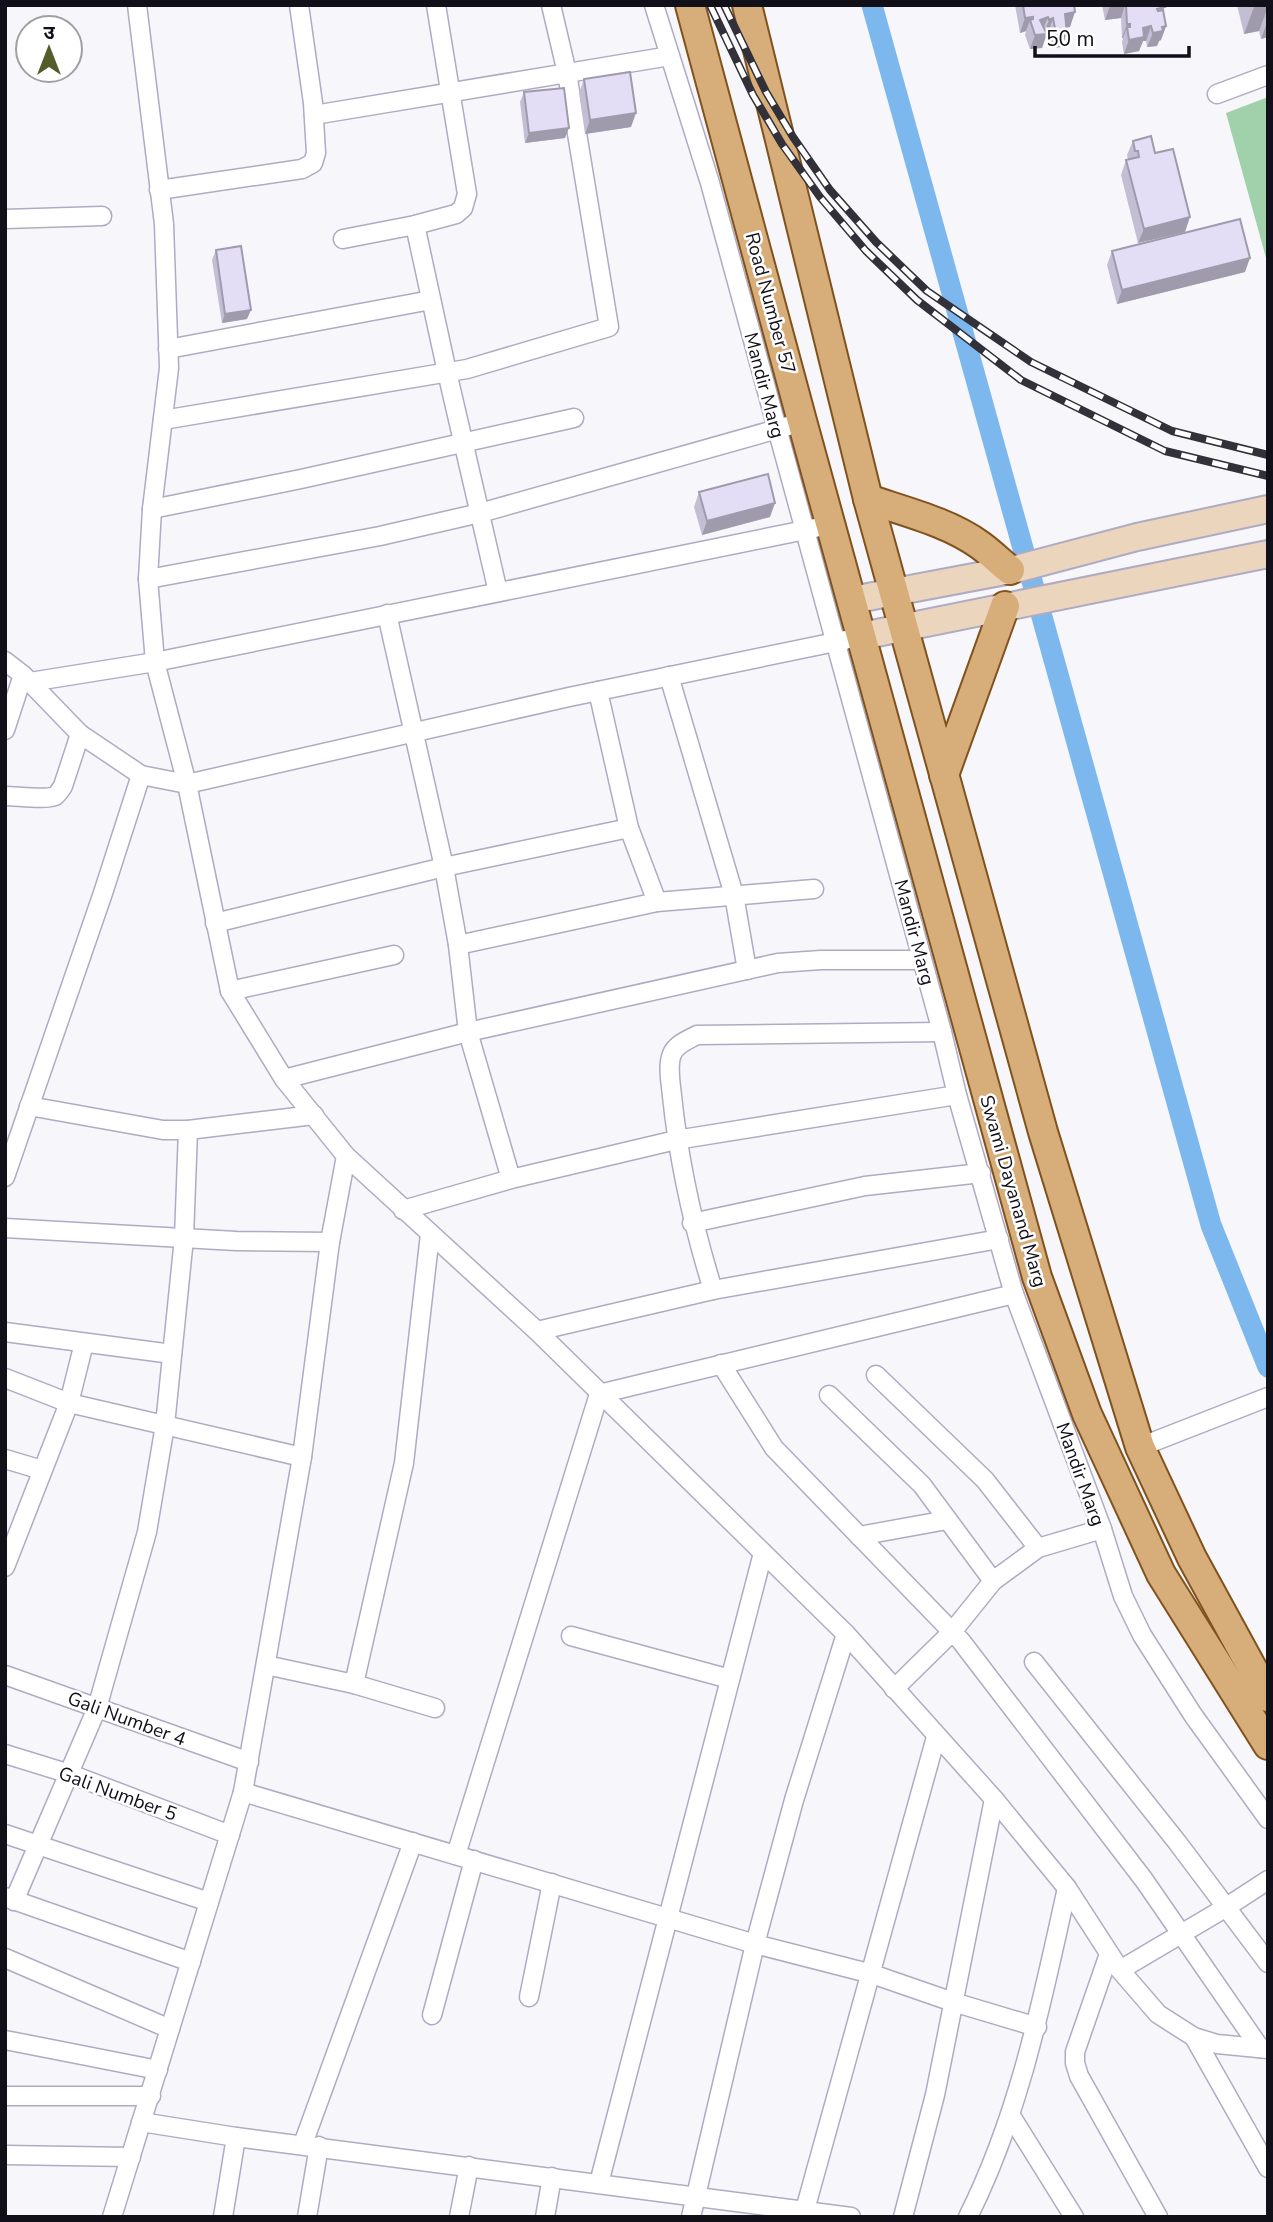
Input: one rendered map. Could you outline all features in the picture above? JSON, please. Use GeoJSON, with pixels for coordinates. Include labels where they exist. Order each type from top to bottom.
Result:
{"type":"FeatureCollection","features":[{"type":"Feature","properties":{"kind":"main road","name":"Road Number 57"},"geometry":{"type":"LineString","coordinates":[[690,5],[775,315],[789,425],[818,527],[852,600]]}},
{"type":"Feature","properties":{"kind":"main road"},"geometry":{"type":"LineString","coordinates":[[747,5],[868,499],[1043,1132],[1140,1447],[1192,1558],[1268,1698]]}},
{"type":"Feature","properties":{"kind":"main road"},"geometry":{"type":"LineString","coordinates":[[868,499],[926,518],[960,533],[1013,570]]}},
{"type":"Feature","properties":{"kind":"main road"},"geometry":{"type":"LineString","coordinates":[[852,600],[1013,570],[1137,537],[1268,509]]}},
{"type":"Feature","properties":{"kind":"main road"},"geometry":{"type":"LineString","coordinates":[[862,636],[1268,554]]}},
{"type":"Feature","properties":{"kind":"main road","name":"Swami Dayanand Marg"},"geometry":{"type":"LineString","coordinates":[[852,600],[1037,1277],[1087,1414],[1161,1574],[1268,1745]]}},
{"type":"Feature","properties":{"kind":"main road"},"geometry":{"type":"LineString","coordinates":[[944,775],[1005,606]]}},
{"type":"Feature","properties":{"kind":"street"},"geometry":{"type":"LineString","coordinates":[[137,5],[164,224],[169,349],[152,509],[148,579],[155,662],[187,785],[230,991],[284,1079],[345,1156],[537,1331],[846,1634],[936,1737],[994,1798],[1067,1888],[1119,1970],[1158,2014],[1194,2037],[1217,2044],[1264,2048]]}},
{"type":"Feature","properties":{"kind":"street"},"geometry":{"type":"LineString","coordinates":[[159,190],[302,169],[313,163],[316,153],[314,115],[299,5]]}},
{"type":"Feature","properties":{"kind":"street"},"geometry":{"type":"LineString","coordinates":[[343,239],[456,215],[463,208],[467,194],[436,5]]}},
{"type":"Feature","properties":{"kind":"street"},"geometry":{"type":"LineString","coordinates":[[163,420],[467,369],[610,327],[567,73],[551,5]]}},
{"type":"Feature","properties":{"kind":"street","name":"Mandir Marg"},"geometry":{"type":"LineString","coordinates":[[654,5],[789,425]]}},
{"type":"Feature","properties":{"kind":"street"},"geometry":{"type":"LineString","coordinates":[[314,115],[670,56]]}},
{"type":"Feature","properties":{"kind":"street"},"geometry":{"type":"LineString","coordinates":[[1217,94],[1268,75]]}},
{"type":"Feature","properties":{"kind":"street"},"geometry":{"type":"LineString","coordinates":[[5,219],[102,216]]}},
{"type":"Feature","properties":{"kind":"street"},"geometry":{"type":"LineString","coordinates":[[415,225],[498,592]]}},
{"type":"Feature","properties":{"kind":"street"},"geometry":{"type":"LineString","coordinates":[[169,349],[430,300]]}},
{"type":"Feature","properties":{"kind":"street"},"geometry":{"type":"LineString","coordinates":[[152,509],[574,418]]}},
{"type":"Feature","properties":{"kind":"street"},"geometry":{"type":"LineString","coordinates":[[148,579],[380,536],[480,513],[789,425]]}},
{"type":"Feature","properties":{"kind":"street"},"geometry":{"type":"LineString","coordinates":[[26,679],[155,662],[818,527]]}},
{"type":"Feature","properties":{"kind":"street","name":"Mandir Marg"},"geometry":{"type":"LineString","coordinates":[[818,527],[835,642],[957,1095],[1014,1294],[1102,1530],[1123,1596],[1142,1635],[1193,1715],[1268,1819]]}},
{"type":"Feature","properties":{"kind":"street"},"geometry":{"type":"LineString","coordinates":[[387,614],[444,867],[468,1032],[511,1179]]}},
{"type":"Feature","properties":{"kind":"street"},"geometry":{"type":"LineString","coordinates":[[5,661],[80,734],[141,775],[187,785],[598,691],[862,636]]}},
{"type":"Feature","properties":{"kind":"street"},"geometry":{"type":"LineString","coordinates":[[669,676],[734,895],[747,970]]}},
{"type":"Feature","properties":{"kind":"street"},"geometry":{"type":"LineString","coordinates":[[5,730],[26,679]]}},
{"type":"Feature","properties":{"kind":"street"},"geometry":{"type":"LineString","coordinates":[[598,691],[629,828],[657,902]]}},
{"type":"Feature","properties":{"kind":"street"},"geometry":{"type":"LineString","coordinates":[[5,796],[55,796],[63,786],[80,734]]}},
{"type":"Feature","properties":{"kind":"street"},"geometry":{"type":"LineString","coordinates":[[5,1177],[141,775]]}},
{"type":"Feature","properties":{"kind":"street"},"geometry":{"type":"LineString","coordinates":[[215,923],[444,867],[629,828]]}},
{"type":"Feature","properties":{"kind":"street"},"geometry":{"type":"LineString","coordinates":[[457,945],[657,902],[814,889]]}},
{"type":"Feature","properties":{"kind":"street"},"geometry":{"type":"LineString","coordinates":[[230,991],[394,955]]}},
{"type":"Feature","properties":{"kind":"street"},"geometry":{"type":"LineString","coordinates":[[284,1079],[468,1032],[778,963],[821,960],[922,960]]}},
{"type":"Feature","properties":{"kind":"street"},"geometry":{"type":"LineString","coordinates":[[713,1290],[692,1223],[676,1140],[670,1068],[672,1053],[682,1042],[697,1035],[942,1032]]}},
{"type":"Feature","properties":{"kind":"street"},"geometry":{"type":"LineString","coordinates":[[403,1210],[511,1179],[676,1140],[957,1095]]}},
{"type":"Feature","properties":{"kind":"street"},"geometry":{"type":"LineString","coordinates":[[29,1106],[141,1128],[188,1130],[314,1115]]}},
{"type":"Feature","properties":{"kind":"street"},"geometry":{"type":"LineString","coordinates":[[188,1130],[184,1238],[165,1425],[147,1532],[97,1708],[70,1774],[10,1899],[191,1962]]}},
{"type":"Feature","properties":{"kind":"street"},"geometry":{"type":"LineString","coordinates":[[113,2217],[243,1792],[302,1457],[330,1242],[345,1156]]}},
{"type":"Feature","properties":{"kind":"street"},"geometry":{"type":"LineString","coordinates":[[692,1223],[865,1186],[981,1173]]}},
{"type":"Feature","properties":{"kind":"street"},"geometry":{"type":"LineString","coordinates":[[5,1228],[184,1238],[330,1242]]}},
{"type":"Feature","properties":{"kind":"street"},"geometry":{"type":"LineString","coordinates":[[354,1684],[404,1463],[430,1234]]}},
{"type":"Feature","properties":{"kind":"street"},"geometry":{"type":"LineString","coordinates":[[537,1331],[713,1290],[999,1239]]}},
{"type":"Feature","properties":{"kind":"street"},"geometry":{"type":"LineString","coordinates":[[599,1394],[1014,1294]]}},
{"type":"Feature","properties":{"kind":"street"},"geometry":{"type":"LineString","coordinates":[[5,1332],[172,1354]]}},
{"type":"Feature","properties":{"kind":"street"},"geometry":{"type":"LineString","coordinates":[[5,1567],[13,1527],[42,1471],[69,1402],[84,1343]]}},
{"type":"Feature","properties":{"kind":"street"},"geometry":{"type":"LineString","coordinates":[[721,1364],[774,1448],[953,1632],[1136,1869],[1264,2048]]}},
{"type":"Feature","properties":{"kind":"street"},"geometry":{"type":"LineString","coordinates":[[876,1375],[985,1480],[1038,1548]]}},
{"type":"Feature","properties":{"kind":"street"},"geometry":{"type":"LineString","coordinates":[[5,1378],[69,1402],[302,1457]]}},
{"type":"Feature","properties":{"kind":"street"},"geometry":{"type":"LineString","coordinates":[[456,1855],[599,1394]]}},
{"type":"Feature","properties":{"kind":"street"},"geometry":{"type":"LineString","coordinates":[[829,1395],[922,1485],[993,1581]]}},
{"type":"Feature","properties":{"kind":"street"},"geometry":{"type":"LineString","coordinates":[[1140,1447],[1268,1397]]}},
{"type":"Feature","properties":{"kind":"street"},"geometry":{"type":"LineString","coordinates":[[5,1459],[42,1471]]}},
{"type":"Feature","properties":{"kind":"street"},"geometry":{"type":"LineString","coordinates":[[859,1536],[947,1520]]}},
{"type":"Feature","properties":{"kind":"street"},"geometry":{"type":"LineString","coordinates":[[894,1689],[953,1632],[993,1581],[1038,1548],[1102,1530]]}},
{"type":"Feature","properties":{"kind":"street"},"geometry":{"type":"LineString","coordinates":[[599,2183],[763,1553]]}},
{"type":"Feature","properties":{"kind":"street"},"geometry":{"type":"LineString","coordinates":[[691,2217],[755,1944],[794,1800],[846,1634]]}},
{"type":"Feature","properties":{"kind":"street"},"geometry":{"type":"LineString","coordinates":[[571,1636],[730,1679]]}},
{"type":"Feature","properties":{"kind":"street"},"geometry":{"type":"LineString","coordinates":[[1034,1662],[1177,1842],[1268,1963]]}},
{"type":"Feature","properties":{"kind":"street"},"geometry":{"type":"LineString","coordinates":[[266,1665],[354,1684],[435,1708]]}},
{"type":"Feature","properties":{"kind":"street","name":"Gali Number 4"},"geometry":{"type":"LineString","coordinates":[[5,1675],[249,1762]]}},
{"type":"Feature","properties":{"kind":"street"},"geometry":{"type":"LineString","coordinates":[[804,2214],[936,1737]]}},
{"type":"Feature","properties":{"kind":"street","name":"Gali Number 5"},"geometry":{"type":"LineString","coordinates":[[5,1754],[70,1774],[230,1835]]}},
{"type":"Feature","properties":{"kind":"street"},"geometry":{"type":"LineString","coordinates":[[243,1792],[755,1944],[872,1974],[1037,2027]]}},
{"type":"Feature","properties":{"kind":"street"},"geometry":{"type":"LineString","coordinates":[[903,2217],[935,2095],[994,1798]]}},
{"type":"Feature","properties":{"kind":"street"},"geometry":{"type":"LineString","coordinates":[[5,1834],[209,1902]]}},
{"type":"Feature","properties":{"kind":"street"},"geometry":{"type":"LineString","coordinates":[[307,2217],[311,2145],[413,1842]]}},
{"type":"Feature","properties":{"kind":"street"},"geometry":{"type":"LineString","coordinates":[[432,2015],[474,1860]]}},
{"type":"Feature","properties":{"kind":"street"},"geometry":{"type":"LineString","coordinates":[[1119,1970],[1268,1880]]}},
{"type":"Feature","properties":{"kind":"street"},"geometry":{"type":"LineString","coordinates":[[529,1997],[552,1883]]}},
{"type":"Feature","properties":{"kind":"street"},"geometry":{"type":"LineString","coordinates":[[968,2217],[1011,2116],[1037,2027],[1067,1888]]}},
{"type":"Feature","properties":{"kind":"street"},"geometry":{"type":"LineString","coordinates":[[1109,1954],[1079,2039],[1075,2063],[1079,2077],[1158,2217]]}},
{"type":"Feature","properties":{"kind":"street"},"geometry":{"type":"LineString","coordinates":[[5,1958],[170,2029]]}},
{"type":"Feature","properties":{"kind":"street"},"geometry":{"type":"LineString","coordinates":[[1194,2037],[1268,2168]]}},
{"type":"Feature","properties":{"kind":"street"},"geometry":{"type":"LineString","coordinates":[[5,2040],[158,2070]]}},
{"type":"Feature","properties":{"kind":"street"},"geometry":{"type":"LineString","coordinates":[[5,2095],[151,2096]]}},
{"type":"Feature","properties":{"kind":"street"},"geometry":{"type":"LineString","coordinates":[[1011,2116],[1074,2217]]}},
{"type":"Feature","properties":{"kind":"street"},"geometry":{"type":"LineString","coordinates":[[141,2122],[236,2137],[695,2196],[804,2214],[851,2217]]}},
{"type":"Feature","properties":{"kind":"street"},"geometry":{"type":"LineString","coordinates":[[223,2217],[236,2137]]}},
{"type":"Feature","properties":{"kind":"street"},"geometry":{"type":"LineString","coordinates":[[5,2155],[131,2157]]}},
{"type":"Feature","properties":{"kind":"street"},"geometry":{"type":"LineString","coordinates":[[459,2217],[469,2166]]}},
{"type":"Feature","properties":{"kind":"street"},"geometry":{"type":"LineString","coordinates":[[545,2217],[552,2177]]}},
{"type":"Feature","properties":{"kind":"green space"},"geometry":{"type":"Polygon","coordinates":[[[1268,97],[1268,265],[1226,113],[1268,97]]]}},
{"type":"Feature","properties":{"kind":"building"},"geometry":{"type":"Polygon","coordinates":[[[1023,5],[1074,5],[1075,12],[1065,14],[1067,33],[1056,34],[1053,18],[1049,20],[1048,17],[1040,20],[1047,34],[1035,35],[1030,20],[1033,17],[1025,18],[1023,5]]]}},
{"type":"Feature","properties":{"kind":"building"},"geometry":{"type":"Polygon","coordinates":[[[1126,5],[1164,5],[1165,7],[1157,9],[1163,10],[1166,26],[1162,27],[1163,31],[1153,33],[1151,26],[1143,28],[1144,37],[1129,40],[1127,27],[1130,27],[1130,24],[1127,24],[1126,5]]]}},
{"type":"Feature","properties":{"kind":"building"},"geometry":{"type":"Polygon","coordinates":[[[630,72],[636,113],[590,120],[584,79],[630,72]]]}},
{"type":"Feature","properties":{"kind":"building"},"geometry":{"type":"Polygon","coordinates":[[[564,88],[569,128],[529,133],[524,92],[564,88]]]}},
{"type":"Feature","properties":{"kind":"building"},"geometry":{"type":"Polygon","coordinates":[[[1151,136],[1155,153],[1173,149],[1190,217],[1144,229],[1126,160],[1139,157],[1133,141],[1151,136]]]}},
{"type":"Feature","properties":{"kind":"building"},"geometry":{"type":"Polygon","coordinates":[[[1240,219],[1250,258],[1122,290],[1112,251],[1240,219]]]}},
{"type":"Feature","properties":{"kind":"building"},"geometry":{"type":"Polygon","coordinates":[[[241,246],[251,310],[225,314],[216,250],[241,246]]]}},
{"type":"Feature","properties":{"kind":"building"},"geometry":{"type":"Polygon","coordinates":[[[768,474],[775,503],[707,521],[699,492],[768,474]]]}},
{"type":"Feature","properties":{"kind":"waterway"},"geometry":{"type":"LineString","coordinates":[[872,5],[1211,1225],[1268,1367]]}},
{"type":"Feature","properties":{"kind":"railway"},"geometry":{"type":"LineString","coordinates":[[710,5],[753,95],[782,144],[820,197],[866,251],[917,300],[1021,380],[1165,451],[1268,476]]}},
{"type":"Feature","properties":{"kind":"railway"},"geometry":{"type":"LineString","coordinates":[[724,5],[766,92],[830,190],[876,242],[927,291],[1031,362],[1172,431],[1268,455]]}}]}
